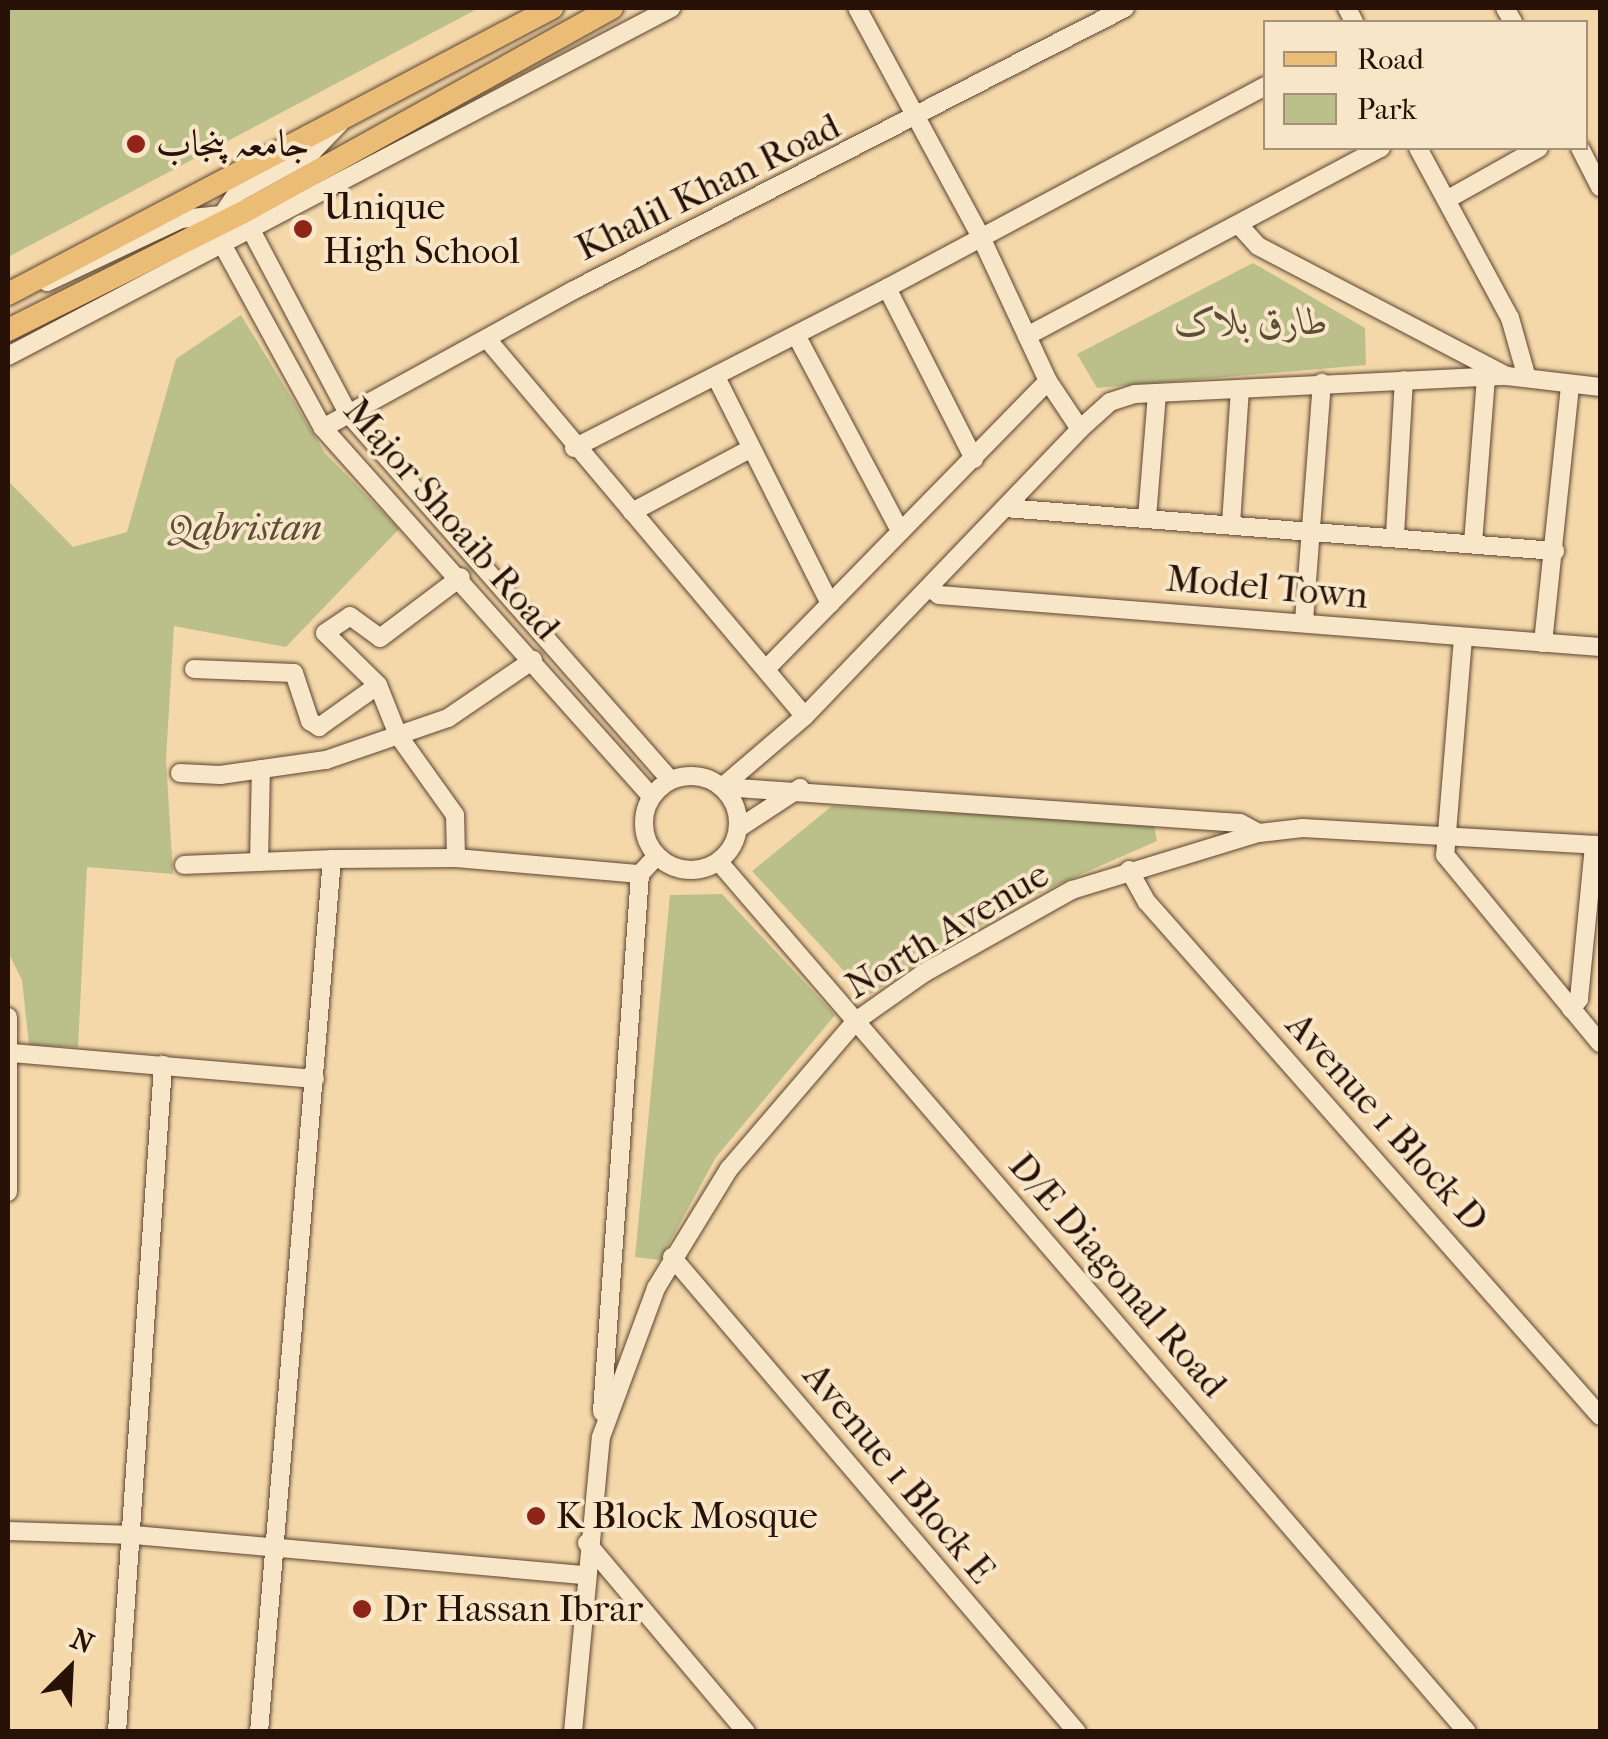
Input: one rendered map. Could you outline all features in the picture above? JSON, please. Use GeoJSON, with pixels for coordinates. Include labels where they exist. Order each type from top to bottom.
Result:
{"type":"FeatureCollection","features":[{"type":"Feature","properties":{"kind":"main road"},"geometry":{"type":"LineString","coordinates":[[8,295],[552,8]]}},
{"type":"Feature","properties":{"kind":"main road"},"geometry":{"type":"LineString","coordinates":[[8,330],[230,224],[463,87],[612,8]]}},
{"type":"Feature","properties":{"kind":"street"},"geometry":{"type":"LineString","coordinates":[[8,356],[230,224],[478,110],[672,8]]}},
{"type":"Feature","properties":{"kind":"street"},"geometry":{"type":"LineString","coordinates":[[856,8],[981,237],[1048,380],[1080,429]]}},
{"type":"Feature","properties":{"kind":"street","name":"Khalil Khan Road"},"geometry":{"type":"LineString","coordinates":[[323,428],[1125,8]]}},
{"type":"Feature","properties":{"kind":"street"},"geometry":{"type":"LineString","coordinates":[[463,87],[478,110]]}},
{"type":"Feature","properties":{"kind":"street"},"geometry":{"type":"LineString","coordinates":[[574,448],[887,288],[1263,88]]}},
{"type":"Feature","properties":{"kind":"street"},"geometry":{"type":"LineString","coordinates":[[230,224],[247,186],[313,151],[349,114]]}},
{"type":"Feature","properties":{"kind":"street"},"geometry":{"type":"LineString","coordinates":[[1027,336],[1376,150]]}},
{"type":"Feature","properties":{"kind":"street"},"geometry":{"type":"LineString","coordinates":[[1419,150],[1514,327],[1517,377]]}},
{"type":"Feature","properties":{"kind":"street"},"geometry":{"type":"LineString","coordinates":[[1448,199],[1535,150]]}},
{"type":"Feature","properties":{"kind":"street"},"geometry":{"type":"LineString","coordinates":[[1581,150],[1600,187]]}},
{"type":"Feature","properties":{"kind":"street"},"geometry":{"type":"LineString","coordinates":[[8,295],[70,274],[181,219],[230,224]]}},
{"type":"Feature","properties":{"kind":"street","name":"Major Shoaib Road"},"geometry":{"type":"LineString","coordinates":[[230,224],[348,412],[670,780]]}},
{"type":"Feature","properties":{"kind":"street","name":"Major Shoaib Road"},"geometry":{"type":"LineString","coordinates":[[230,224],[323,428],[460,577],[651,796]]}},
{"type":"Feature","properties":{"kind":"street"},"geometry":{"type":"LineString","coordinates":[[1239,225],[1258,246],[1517,377]]}},
{"type":"Feature","properties":{"kind":"street"},"geometry":{"type":"LineString","coordinates":[[887,288],[974,459]]}},
{"type":"Feature","properties":{"kind":"street"},"geometry":{"type":"LineString","coordinates":[[796,335],[900,531]]}},
{"type":"Feature","properties":{"kind":"street"},"geometry":{"type":"LineString","coordinates":[[487,339],[574,448],[805,716]]}},
{"type":"Feature","properties":{"kind":"street"},"geometry":{"type":"LineString","coordinates":[[716,377],[830,604]]}},
{"type":"Feature","properties":{"kind":"street"},"geometry":{"type":"LineString","coordinates":[[722,786],[805,716],[1080,429],[1122,397],[1517,377],[1600,388]]}},
{"type":"Feature","properties":{"kind":"street"},"geometry":{"type":"LineString","coordinates":[[1473,543],[1486,379]]}},
{"type":"Feature","properties":{"kind":"street"},"geometry":{"type":"LineString","coordinates":[[766,669],[1048,380]]}},
{"type":"Feature","properties":{"kind":"street"},"geometry":{"type":"LineString","coordinates":[[1395,535],[1404,380]]}},
{"type":"Feature","properties":{"kind":"street"},"geometry":{"type":"LineString","coordinates":[[1304,621],[1308,528],[1322,384]]}},
{"type":"Feature","properties":{"kind":"street"},"geometry":{"type":"LineString","coordinates":[[1543,644],[1570,384]]}},
{"type":"Feature","properties":{"kind":"street"},"geometry":{"type":"LineString","coordinates":[[1231,524],[1240,390]]}},
{"type":"Feature","properties":{"kind":"street"},"geometry":{"type":"LineString","coordinates":[[1147,518],[1158,394]]}},
{"type":"Feature","properties":{"kind":"street"},"geometry":{"type":"LineString","coordinates":[[632,512],[750,449]]}},
{"type":"Feature","properties":{"kind":"street"},"geometry":{"type":"LineString","coordinates":[[1005,508],[1308,528],[1555,551]]}},
{"type":"Feature","properties":{"kind":"street"},"geometry":{"type":"LineString","coordinates":[[456,858],[455,816],[398,735],[378,685],[326,629],[350,616],[380,638],[460,577]]}},
{"type":"Feature","properties":{"kind":"street","name":"Model Town"},"geometry":{"type":"LineString","coordinates":[[930,588],[939,595],[1600,647]]}},
{"type":"Feature","properties":{"kind":"street"},"geometry":{"type":"LineString","coordinates":[[1463,638],[1446,834],[1448,862],[1600,1043]]}},
{"type":"Feature","properties":{"kind":"street"},"geometry":{"type":"LineString","coordinates":[[180,773],[261,770],[326,760],[448,718],[533,660]]}},
{"type":"Feature","properties":{"kind":"street"},"geometry":{"type":"LineString","coordinates":[[194,669],[294,673],[310,721],[319,727],[378,685]]}},
{"type":"Feature","properties":{"kind":"street"},"geometry":{"type":"LineString","coordinates":[[258,862],[261,770]]}},
{"type":"Feature","properties":{"kind":"street"},"geometry":{"type":"LineString","coordinates":[[800,788],[739,828],[719,862],[680,869],[657,856],[645,834],[651,796],[670,780],[697,775],[722,786],[800,788],[1240,823],[1259,833]]}},
{"type":"Feature","properties":{"kind":"street"},"geometry":{"type":"LineString","coordinates":[[722,786],[739,828]]}},
{"type":"Feature","properties":{"kind":"street","name":"North Avenue"},"geometry":{"type":"LineString","coordinates":[[572,1732],[587,1543],[601,1437],[672,1257],[780,1104],[856,1021],[1016,919],[1129,870],[1259,833],[1303,828],[1597,845]]}},
{"type":"Feature","properties":{"kind":"street"},"geometry":{"type":"LineString","coordinates":[[1571,1008],[1578,999],[1593,931],[1597,845]]}},
{"type":"Feature","properties":{"kind":"street"},"geometry":{"type":"LineString","coordinates":[[601,1437],[640,874],[657,856]]}},
{"type":"Feature","properties":{"kind":"street"},"geometry":{"type":"LineString","coordinates":[[184,866],[456,858],[640,874]]}},
{"type":"Feature","properties":{"kind":"street"},"geometry":{"type":"LineString","coordinates":[[259,1732],[278,1549],[332,859]]}},
{"type":"Feature","properties":{"kind":"street","name":"D/E Diagonal Road"},"geometry":{"type":"LineString","coordinates":[[719,862],[1467,1732]]}},
{"type":"Feature","properties":{"kind":"street","name":"Avenue 1 Block D"},"geometry":{"type":"LineString","coordinates":[[1129,870],[1147,902],[1600,1416]]}},
{"type":"Feature","properties":{"kind":"street"},"geometry":{"type":"LineString","coordinates":[[8,1017],[12,1053],[8,1192]]}},
{"type":"Feature","properties":{"kind":"street"},"geometry":{"type":"LineString","coordinates":[[12,1053],[315,1079]]}},
{"type":"Feature","properties":{"kind":"street"},"geometry":{"type":"LineString","coordinates":[[118,1732],[163,1065]]}},
{"type":"Feature","properties":{"kind":"street","name":"Avenue 1 Block E"},"geometry":{"type":"LineString","coordinates":[[672,1257],[1077,1732]]}},
{"type":"Feature","properties":{"kind":"street"},"geometry":{"type":"LineString","coordinates":[[8,1531],[134,1535],[585,1575]]}},
{"type":"Feature","properties":{"kind":"street"},"geometry":{"type":"LineString","coordinates":[[587,1543],[746,1732]]}},
{"type":"Feature","properties":{"kind":"green space","name":"جامعہ پنجاب"},"geometry":{"type":"Polygon","coordinates":[[[8,8],[479,8],[8,257],[8,8]]]}},
{"type":"Feature","properties":{"kind":"green space","name":"طارق بلاک"},"geometry":{"type":"Polygon","coordinates":[[[1253,263],[1365,328],[1366,365],[1097,388],[1077,354],[1253,263]]]}},
{"type":"Feature","properties":{"kind":"green space","name":"Qabristan"},"geometry":{"type":"Polygon","coordinates":[[[241,315],[325,453],[399,529],[286,647],[174,626],[166,759],[173,874],[87,867],[78,1047],[29,1045],[22,980],[8,952],[8,481],[73,547],[127,532],[176,359],[241,315]]]}},
{"type":"Feature","properties":{"kind":"green space"},"geometry":{"type":"Polygon","coordinates":[[[832,806],[1154,824],[1157,841],[1018,902],[867,996],[752,871],[832,806]]]}},
{"type":"Feature","properties":{"kind":"green space"},"geometry":{"type":"Polygon","coordinates":[[[722,894],[835,1015],[716,1157],[660,1260],[635,1257],[670,895],[722,894]]]}},
{"type":"Feature","properties":{"kind":"place","name":"جامعہ پنجاب"},"geometry":{"type":"Point","coordinates":[136,144]}},
{"type":"Feature","properties":{"kind":"place","name":"Unique High School"},"geometry":{"type":"Point","coordinates":[303,229]}},
{"type":"Feature","properties":{"kind":"place","name":"K Block Mosque"},"geometry":{"type":"Point","coordinates":[536,1516]}},
{"type":"Feature","properties":{"kind":"place","name":"Dr Hassan Ibrar"},"geometry":{"type":"Point","coordinates":[362,1609]}}]}
